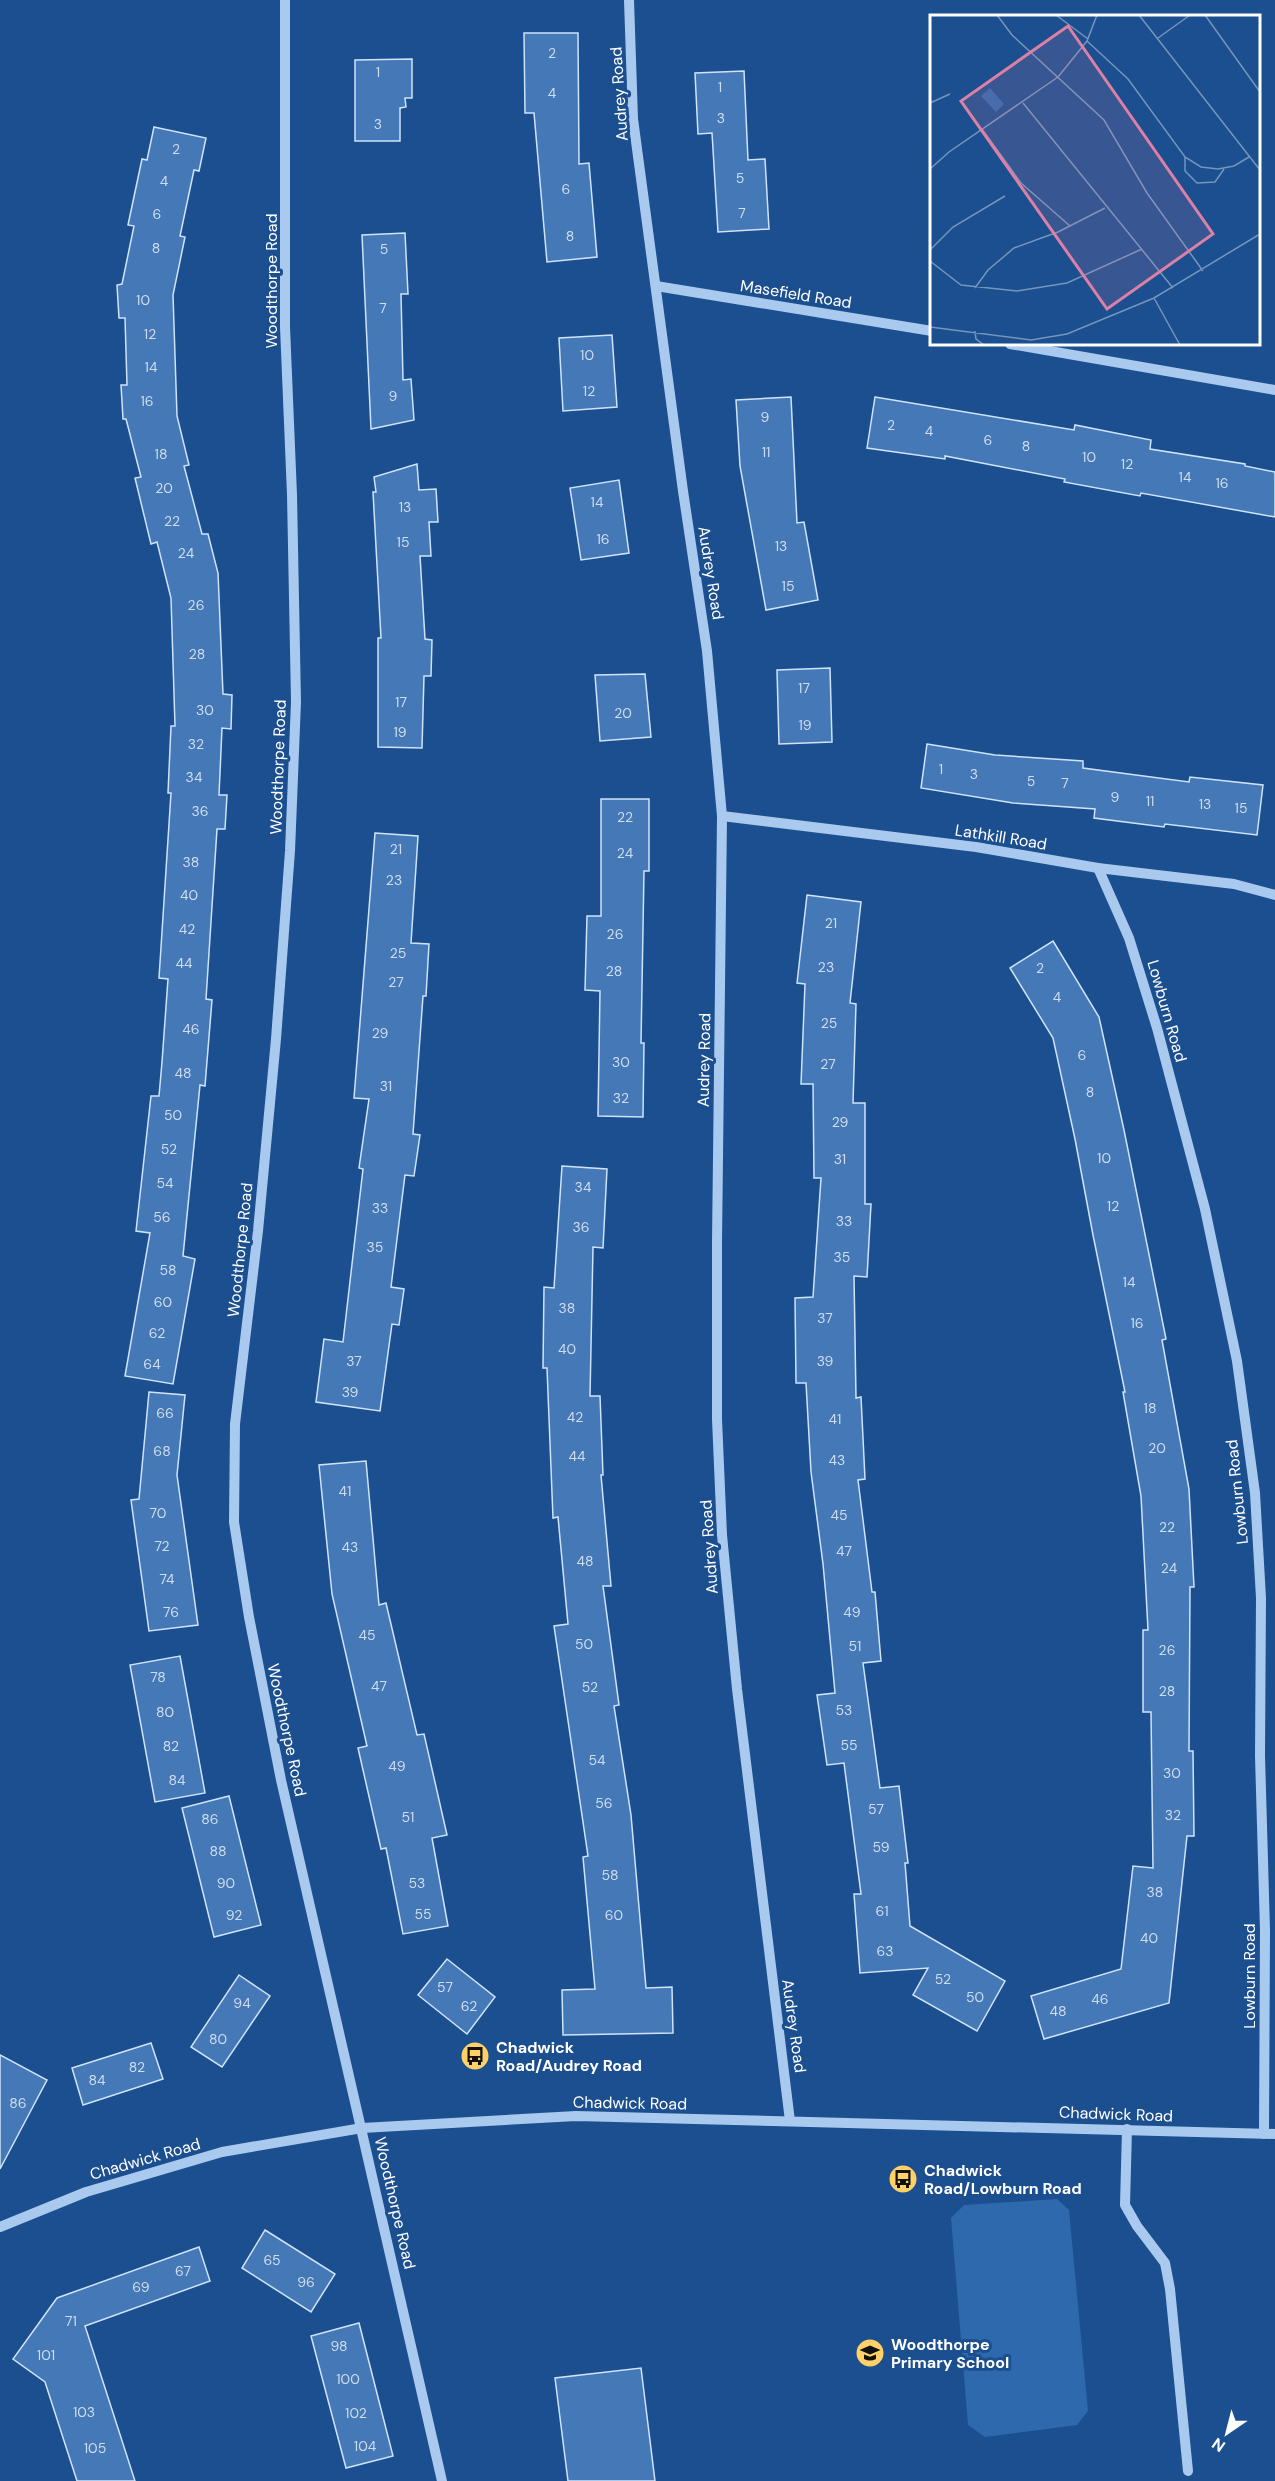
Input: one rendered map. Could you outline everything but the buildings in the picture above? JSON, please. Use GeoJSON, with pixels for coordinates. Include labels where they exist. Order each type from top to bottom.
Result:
{"type":"FeatureCollection","features":[{"type":"Feature","properties":{"kind":"street","name":"Woodthorpe Road"},"geometry":{"type":"LineString","coordinates":[[285,0],[285,327],[292,506],[295,725],[290,851],[276,1039],[258,1231],[235,1424],[234,1522],[249,1617],[281,1780],[442,2481]]}},
{"type":"Feature","properties":{"kind":"street","name":"Audrey Road"},"geometry":{"type":"LineString","coordinates":[[629,0],[633,120],[707,651],[722,816],[717,1277],[717,1419],[722,1535],[737,1689],[790,2121]]}},
{"type":"Feature","properties":{"kind":"street","name":"Masefield Road"},"geometry":{"type":"LineString","coordinates":[[656,286],[930,331]]}},
{"type":"Feature","properties":{"kind":"street"},"geometry":{"type":"LineString","coordinates":[[1016,345],[1275,390]]}},
{"type":"Feature","properties":{"kind":"street","name":"Lathkill Road"},"geometry":{"type":"LineString","coordinates":[[722,816],[975,847],[1098,868],[1234,884],[1275,895]]}},
{"type":"Feature","properties":{"kind":"street","name":"Lowburn Road"},"geometry":{"type":"LineString","coordinates":[[1098,868],[1129,938],[1154,1016],[1205,1209],[1237,1361],[1255,1492],[1261,1598],[1260,1756],[1269,2134]]}},
{"type":"Feature","properties":{"kind":"street","name":"Chadwick Road"},"geometry":{"type":"LineString","coordinates":[[0,2227],[86,2192],[222,2152],[362,2128],[576,2116],[1269,2134]]}},
{"type":"Feature","properties":{"kind":"street"},"geometry":{"type":"LineString","coordinates":[[1127,2129],[1125,2205],[1137,2226],[1165,2263],[1170,2289],[1188,2471]]}},
{"type":"Feature","properties":{"kind":"shaded area"},"geometry":{"type":"Polygon","coordinates":[[[1057,2199],[1069,2210],[1088,2411],[1077,2425],[985,2437],[968,2425],[951,2218],[964,2205],[1057,2199]]]}},
{"type":"Feature","properties":{"kind":"place","name":"Chadwick Road/Audrey Road"},"geometry":{"type":"Point","coordinates":[475,2056]}},
{"type":"Feature","properties":{"kind":"place","name":"Chadwick Road/Lowburn Road"},"geometry":{"type":"Point","coordinates":[903,2179]}},
{"type":"Feature","properties":{"kind":"place","name":"Woodthorpe Primary School"},"geometry":{"type":"Point","coordinates":[870,2353]}}]}
